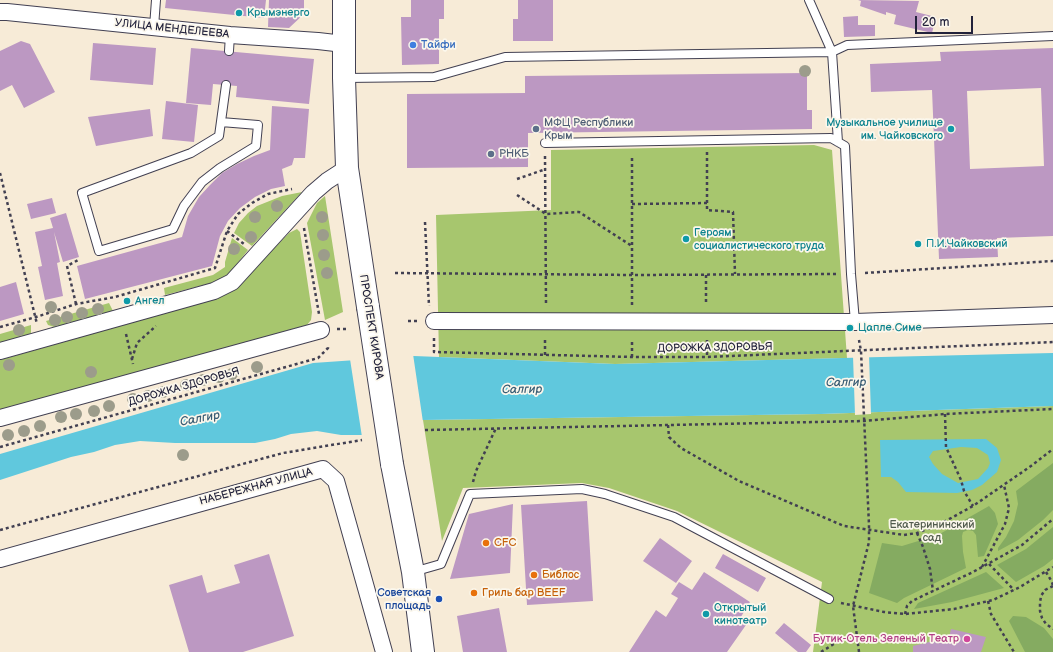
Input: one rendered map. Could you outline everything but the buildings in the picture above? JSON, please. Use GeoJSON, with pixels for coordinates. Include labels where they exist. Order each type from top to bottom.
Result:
{"type":"FeatureCollection","features":[{"type":"Feature","properties":{"kind":"main road","name":"ПРОСПЕКТ КИРОВА"},"geometry":{"type":"LineString","coordinates":[[344,0],[344,78],[347,168],[392,464],[413,572],[423,652]]}},
{"type":"Feature","properties":{"kind":"street","name":"УЛИЦА МЕНДЕЛЕЕВА"},"geometry":{"type":"LineString","coordinates":[[0,12],[230,35],[344,44]]}},
{"type":"Feature","properties":{"kind":"street"},"geometry":{"type":"LineString","coordinates":[[0,351],[214,291],[232,282],[313,194],[327,181],[347,168]]}},
{"type":"Feature","properties":{"kind":"street"},"geometry":{"type":"LineString","coordinates":[[434,321],[855,322],[1053,315]]}},
{"type":"Feature","properties":{"kind":"street"},"geometry":{"type":"LineString","coordinates":[[0,418],[322,330]]}},
{"type":"Feature","properties":{"kind":"street","name":"НАБЕРЕЖНАЯ УЛИЦА"},"geometry":{"type":"LineString","coordinates":[[0,559],[323,469],[336,481],[384,652]]}},
{"type":"Feature","properties":{"kind":"lane"},"geometry":{"type":"LineString","coordinates":[[154,27],[156,0]]}},
{"type":"Feature","properties":{"kind":"lane"},"geometry":{"type":"LineString","coordinates":[[809,0],[832,52],[838,142]]}},
{"type":"Feature","properties":{"kind":"lane"},"geometry":{"type":"LineString","coordinates":[[229,51],[230,35]]}},
{"type":"Feature","properties":{"kind":"lane"},"geometry":{"type":"LineString","coordinates":[[344,78],[434,77],[505,57],[832,52],[847,45],[1053,36]]}},
{"type":"Feature","properties":{"kind":"lane"},"geometry":{"type":"LineString","coordinates":[[221,122],[258,124],[256,146],[220,168],[202,182],[184,206],[173,229],[99,251],[82,193],[191,153],[219,136],[226,84]]}},
{"type":"Feature","properties":{"kind":"lane"},"geometry":{"type":"LineString","coordinates":[[545,143],[831,138],[845,146],[851,274],[855,322]]}},
{"type":"Feature","properties":{"kind":"lane"},"geometry":{"type":"LineString","coordinates":[[413,572],[441,564],[470,494],[582,489],[605,494],[674,517],[829,599]]}},
{"type":"Feature","properties":{"kind":"path"},"geometry":{"type":"LineString","coordinates":[[707,140],[707,210],[733,212],[735,274]]}},
{"type":"Feature","properties":{"kind":"path"},"geometry":{"type":"LineString","coordinates":[[632,141],[632,357]]}},
{"type":"Feature","properties":{"kind":"path"},"geometry":{"type":"LineString","coordinates":[[545,143],[545,355]]}},
{"type":"Feature","properties":{"kind":"path"},"geometry":{"type":"LineString","coordinates":[[517,179],[546,169]]}},
{"type":"Feature","properties":{"kind":"path"},"geometry":{"type":"LineString","coordinates":[[0,172],[42,340]]}},
{"type":"Feature","properties":{"kind":"path"},"geometry":{"type":"LineString","coordinates":[[0,327],[76,304],[116,297],[216,268],[227,231],[238,214],[252,203],[268,194],[300,187],[313,194]]}},
{"type":"Feature","properties":{"kind":"path"},"geometry":{"type":"LineString","coordinates":[[517,195],[546,214],[579,212],[632,246]]}},
{"type":"Feature","properties":{"kind":"path"},"geometry":{"type":"LineString","coordinates":[[632,204],[708,203]]}},
{"type":"Feature","properties":{"kind":"path"},"geometry":{"type":"LineString","coordinates":[[300,207],[322,330],[346,329]]}},
{"type":"Feature","properties":{"kind":"path"},"geometry":{"type":"LineString","coordinates":[[408,321],[434,321],[429,306],[425,222]]}},
{"type":"Feature","properties":{"kind":"path"},"geometry":{"type":"LineString","coordinates":[[76,304],[67,266],[80,259]]}},
{"type":"Feature","properties":{"kind":"path"},"geometry":{"type":"LineString","coordinates":[[395,273],[632,275]]}},
{"type":"Feature","properties":{"kind":"path"},"geometry":{"type":"LineString","coordinates":[[123,317],[138,381]]}},
{"type":"Feature","properties":{"kind":"path","name":"ДОРОЖКА ЗДОРОВЬЯ"},"geometry":{"type":"LineString","coordinates":[[434,321],[434,352],[632,357],[707,357],[1053,342]]}},
{"type":"Feature","properties":{"kind":"path","name":"ДОРОЖКА ЗДОРОВЬЯ"},"geometry":{"type":"LineString","coordinates":[[0,447],[318,358],[328,348],[322,330]]}},
{"type":"Feature","properties":{"kind":"path"},"geometry":{"type":"LineString","coordinates":[[859,652],[853,606],[869,542],[861,353]]}},
{"type":"Feature","properties":{"kind":"path"},"geometry":{"type":"LineString","coordinates":[[425,430],[864,422],[945,414],[1053,409]]}},
{"type":"Feature","properties":{"kind":"path"},"geometry":{"type":"LineString","coordinates":[[945,414],[946,447],[962,480],[964,491],[973,506]]}},
{"type":"Feature","properties":{"kind":"path"},"geometry":{"type":"LineString","coordinates":[[668,425],[669,437],[681,448],[739,481],[844,526],[904,535],[917,533],[942,523],[973,506],[1053,449]]}},
{"type":"Feature","properties":{"kind":"path"},"geometry":{"type":"LineString","coordinates":[[476,471],[496,428]]}},
{"type":"Feature","properties":{"kind":"path"},"geometry":{"type":"LineString","coordinates":[[0,530],[283,453],[362,440]]}},
{"type":"Feature","properties":{"kind":"path"},"geometry":{"type":"LineString","coordinates":[[982,568],[1005,524],[1009,508],[1004,485]]}},
{"type":"Feature","properties":{"kind":"path"},"geometry":{"type":"LineString","coordinates":[[905,614],[907,606],[912,601],[982,568],[1022,545],[1053,519]]}},
{"type":"Feature","properties":{"kind":"path"},"geometry":{"type":"LineString","coordinates":[[917,533],[930,569],[933,591]]}},
{"type":"Feature","properties":{"kind":"path"},"geometry":{"type":"LineString","coordinates":[[989,564],[1014,590]]}},
{"type":"Feature","properties":{"kind":"path"},"geometry":{"type":"LineString","coordinates":[[829,599],[853,606],[905,614],[954,609],[993,600],[1053,568]]}},
{"type":"Feature","properties":{"kind":"path"},"geometry":{"type":"LineString","coordinates":[[1046,572],[1053,586],[1045,590],[1040,603],[1040,611],[1046,624],[1053,629]]}},
{"type":"Feature","properties":{"kind":"path"},"geometry":{"type":"LineString","coordinates":[[988,601],[991,614],[1014,652]]}},
{"type":"Feature","properties":{"kind":"path"},"geometry":{"type":"LineString","coordinates":[[821,652],[845,637],[857,637]]}},
{"type":"Feature","properties":{"kind":"green space"},"geometry":{"type":"Polygon","coordinates":[[[814,145],[832,150],[847,358],[615,364],[439,357],[436,215],[551,210],[551,150],[814,145]]]}},
{"type":"Feature","properties":{"kind":"green space"},"geometry":{"type":"Polygon","coordinates":[[[302,192],[252,246],[234,233],[239,223],[257,206],[282,196],[302,192]]]}},
{"type":"Feature","properties":{"kind":"green space"},"geometry":{"type":"Polygon","coordinates":[[[325,196],[343,312],[325,320],[307,223],[317,203],[325,196]]]}},
{"type":"Feature","properties":{"kind":"green space"},"geometry":{"type":"Polygon","coordinates":[[[297,229],[300,232],[312,312],[311,320],[307,325],[0,411],[0,360],[215,299],[236,287],[289,233],[297,229]]]}},
{"type":"Feature","properties":{"kind":"green space"},"geometry":{"type":"Polygon","coordinates":[[[232,238],[248,250],[229,274],[215,282],[165,295],[164,288],[213,275],[225,267],[232,238]]]}},
{"type":"Feature","properties":{"kind":"green space"},"geometry":{"type":"Polygon","coordinates":[[[109,303],[113,311],[54,327],[48,325],[46,321],[109,303]]]}},
{"type":"Feature","properties":{"kind":"green space"},"geometry":{"type":"Polygon","coordinates":[[[31,325],[31,333],[0,343],[0,334],[31,325]]]}},
{"type":"Feature","properties":{"kind":"green space","name":"Екатерининский сад"},"geometry":{"type":"Polygon","coordinates":[[[1053,406],[1053,652],[813,652],[822,582],[677,511],[609,488],[582,483],[463,488],[442,541],[423,420],[821,414],[1053,406]]]}},
{"type":"Feature","properties":{"kind":"green space"},"geometry":{"type":"Polygon","coordinates":[[[1053,463],[1053,510],[1018,540],[998,551],[998,548],[1006,537],[1014,521],[1018,504],[1016,491],[1053,463]]]}},
{"type":"Feature","properties":{"kind":"green space"},"geometry":{"type":"Polygon","coordinates":[[[989,506],[995,513],[998,524],[984,556],[978,557],[976,535],[973,531],[968,530],[963,532],[962,536],[966,568],[904,598],[897,603],[869,593],[882,543],[902,546],[938,535],[989,506]]]}},
{"type":"Feature","properties":{"kind":"green space"},"geometry":{"type":"Polygon","coordinates":[[[1053,527],[1053,559],[1044,566],[1016,582],[997,565],[1026,549],[1053,527]]]}},
{"type":"Feature","properties":{"kind":"green space"},"geometry":{"type":"Polygon","coordinates":[[[986,572],[1004,588],[952,602],[914,609],[918,603],[986,572]]]}},
{"type":"Feature","properties":{"kind":"green space"},"geometry":{"type":"Polygon","coordinates":[[[1013,616],[1026,617],[1044,628],[1053,639],[1053,652],[1025,652],[1009,621],[1013,616]]]}},
{"type":"Feature","properties":{"kind":"water","name":"Салгир"},"geometry":{"type":"Polygon","coordinates":[[[1053,353],[1053,406],[821,414],[423,420],[362,435],[341,435],[317,431],[291,434],[255,443],[175,443],[140,441],[115,445],[94,452],[71,457],[0,480],[0,454],[313,363],[414,356],[615,364],[1053,353]]]}},
{"type":"Feature","properties":{"kind":"water"},"geometry":{"type":"Polygon","coordinates":[[[986,439],[997,448],[1001,460],[997,472],[982,485],[972,490],[957,493],[906,492],[898,482],[891,477],[881,477],[880,440],[986,439]],[[961,447],[933,451],[929,457],[942,474],[958,483],[978,479],[988,468],[990,463],[988,455],[977,448],[961,447]]]}},
{"type":"Feature","properties":{"kind":"pier"},"geometry":{"type":"Polygon","coordinates":[[[413,354],[423,422],[362,437],[350,359],[413,354]]]}},
{"type":"Feature","properties":{"kind":"pier"},"geometry":{"type":"Polygon","coordinates":[[[869,355],[871,414],[855,415],[853,356],[869,355]]]}},
{"type":"Feature","properties":{"kind":"place","name":"Крымэнерго"},"geometry":{"type":"Point","coordinates":[239,13]}},
{"type":"Feature","properties":{"kind":"place","name":"Тайфи"},"geometry":{"type":"Point","coordinates":[413,45]}},
{"type":"Feature","properties":{"kind":"place","name":"МФЦ Республики Крым"},"geometry":{"type":"Point","coordinates":[536,129]}},
{"type":"Feature","properties":{"kind":"place","name":"Музыкальное училище им. Чайковского"},"geometry":{"type":"Point","coordinates":[951,129]}},
{"type":"Feature","properties":{"kind":"place","name":"РНКБ"},"geometry":{"type":"Point","coordinates":[491,154]}},
{"type":"Feature","properties":{"kind":"place","name":"Героям социалистического труда"},"geometry":{"type":"Point","coordinates":[686,239]}},
{"type":"Feature","properties":{"kind":"place","name":"П.И.Чайковский"},"geometry":{"type":"Point","coordinates":[918,244]}},
{"type":"Feature","properties":{"kind":"place","name":"Ангел"},"geometry":{"type":"Point","coordinates":[127,301]}},
{"type":"Feature","properties":{"kind":"place","name":"Цапле Симе"},"geometry":{"type":"Point","coordinates":[850,328]}},
{"type":"Feature","properties":{"kind":"place","name":"CFC"},"geometry":{"type":"Point","coordinates":[486,543]}},
{"type":"Feature","properties":{"kind":"place","name":"Библос"},"geometry":{"type":"Point","coordinates":[534,575]}},
{"type":"Feature","properties":{"kind":"place","name":"Гриль бар BEEF"},"geometry":{"type":"Point","coordinates":[474,593]}},
{"type":"Feature","properties":{"kind":"place","name":"Советская площадь"},"geometry":{"type":"Point","coordinates":[439,599]}},
{"type":"Feature","properties":{"kind":"place","name":"Открытый кинотеатр"},"geometry":{"type":"Point","coordinates":[706,614]}},
{"type":"Feature","properties":{"kind":"place","name":"Бутик-Отель Зеленый Театр"},"geometry":{"type":"Point","coordinates":[967,639]}}]}
